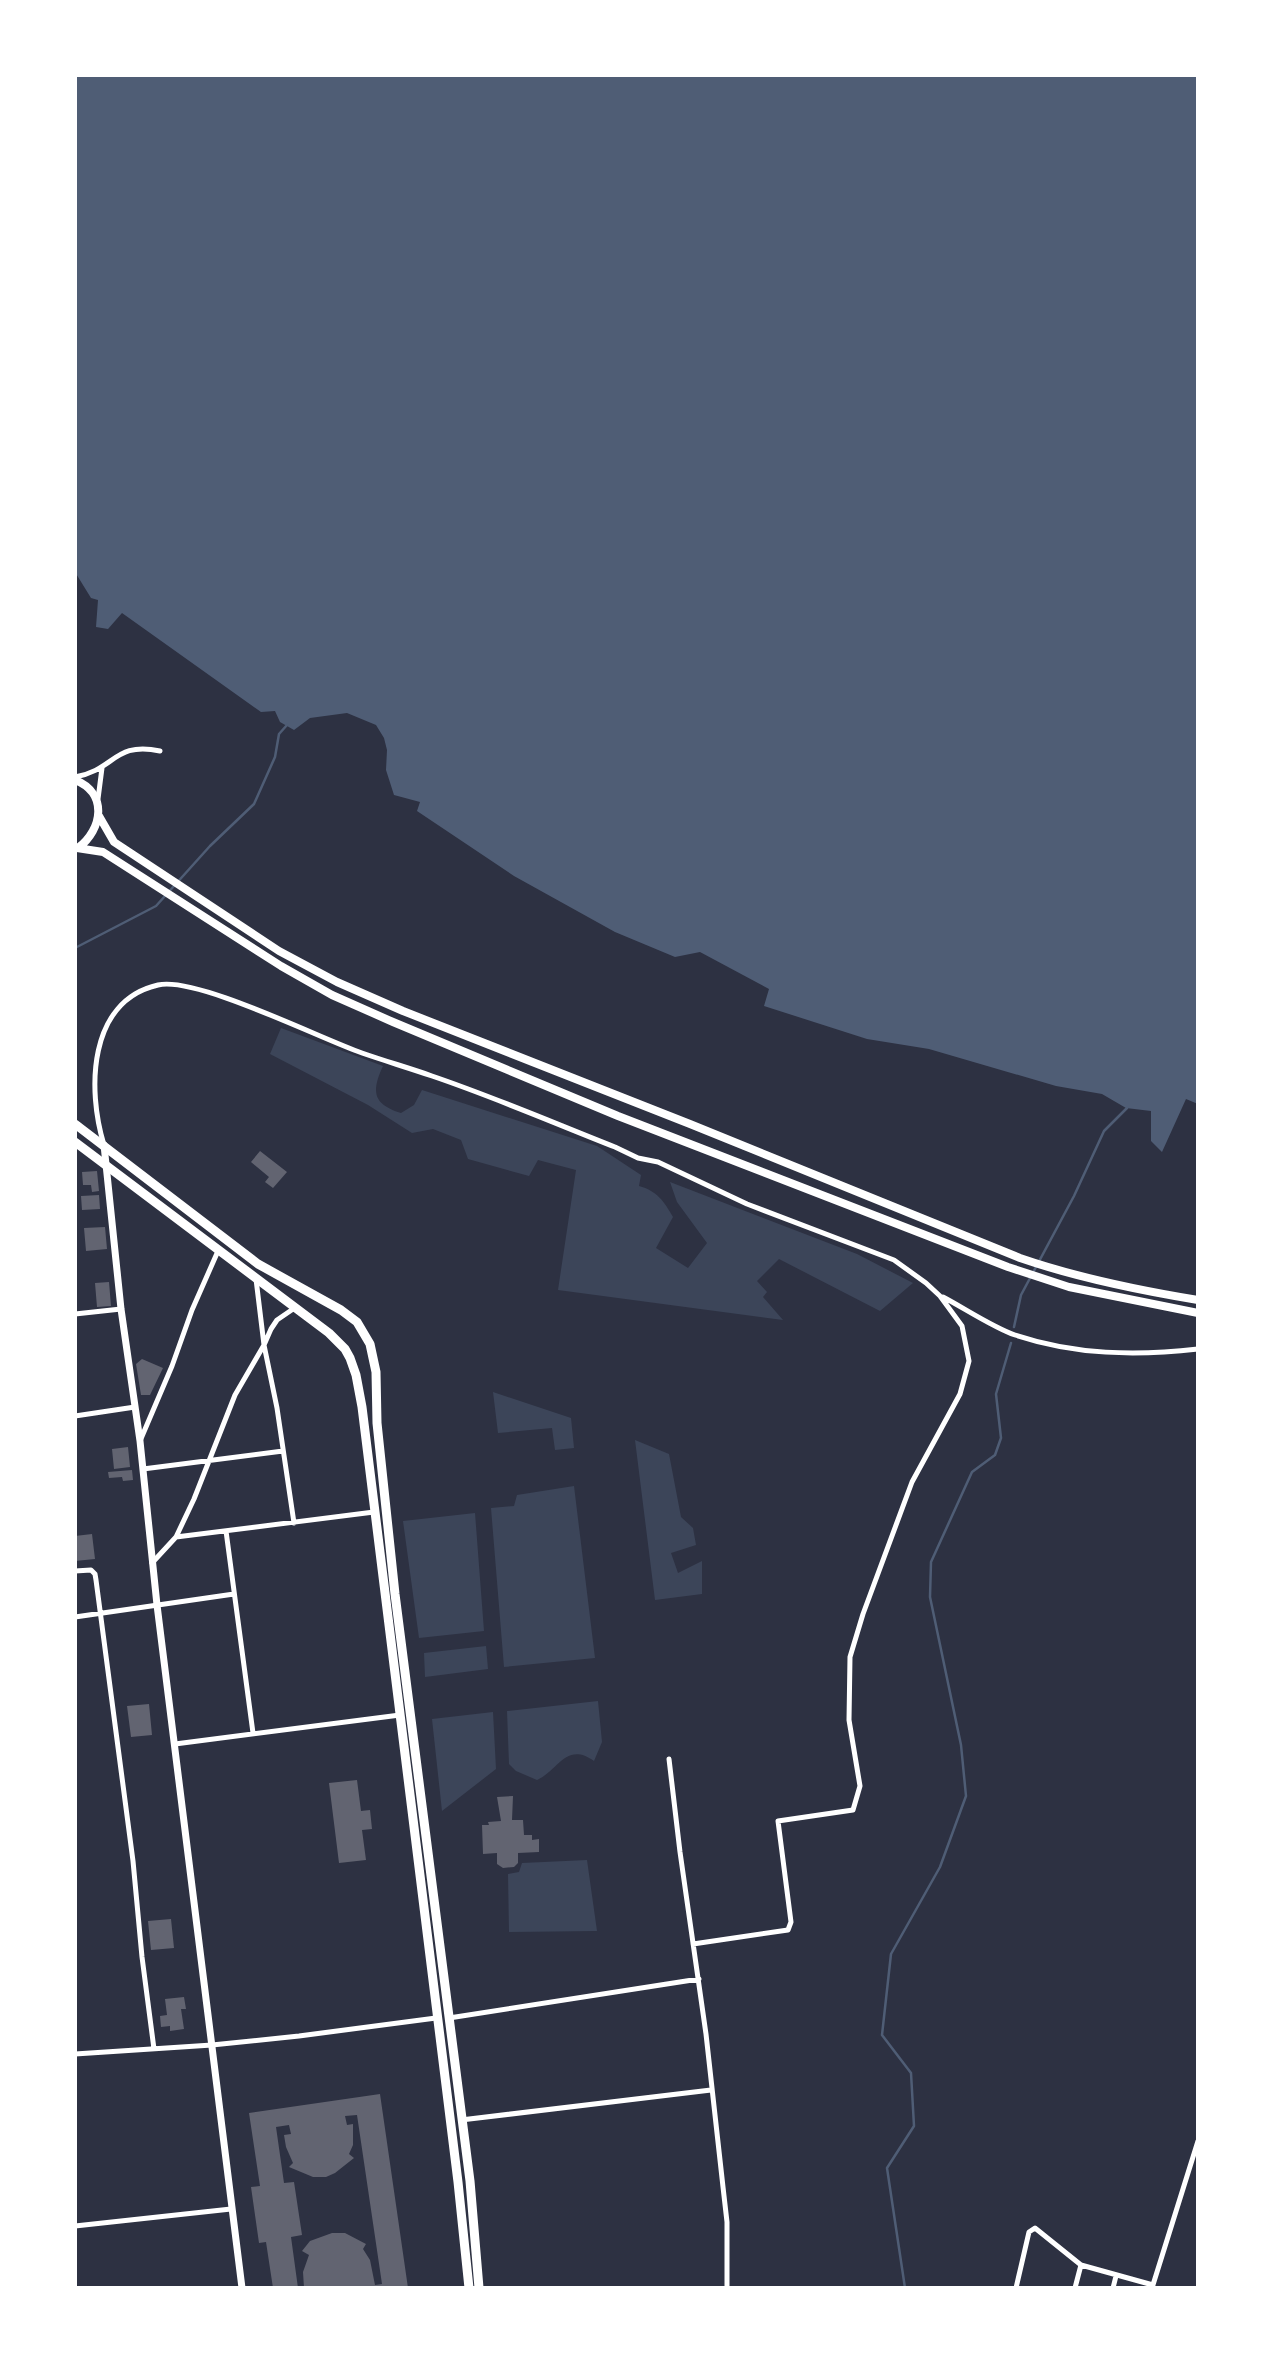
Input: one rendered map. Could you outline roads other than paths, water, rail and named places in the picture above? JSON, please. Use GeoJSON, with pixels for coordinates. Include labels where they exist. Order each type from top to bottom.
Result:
{"type":"FeatureCollection","features":[{"type":"Feature","properties":{"kind":"main road"},"geometry":{"type":"LineString","coordinates":[[75,778],[92,791],[99,816],[114,842],[279,951],[337,982],[402,1012],[690,1124],[1020,1258],[1101,1282],[1198,1300]]}},
{"type":"Feature","properties":{"kind":"main road"},"geometry":{"type":"LineString","coordinates":[[76,848],[95,830],[99,816]]}},
{"type":"Feature","properties":{"kind":"main road"},"geometry":{"type":"LineString","coordinates":[[76,848],[103,852],[281,966],[332,995],[618,1116],[1008,1267],[1069,1287],[1198,1313]]}},
{"type":"Feature","properties":{"kind":"main road"},"geometry":{"type":"LineString","coordinates":[[75,1124],[258,1264],[341,1310],[357,1322],[365,1334],[376,1372],[378,1435],[410,1714],[470,2181],[480,2288]]}},
{"type":"Feature","properties":{"kind":"main road"},"geometry":{"type":"LineString","coordinates":[[75,1142],[218,1251],[297,1307],[345,1349],[354,1367],[362,1407],[460,2194],[469,2288]]}},
{"type":"Feature","properties":{"kind":"street"},"geometry":{"type":"LineString","coordinates":[[75,778],[102,768],[126,750],[147,748],[160,751]]}},
{"type":"Feature","properties":{"kind":"street"},"geometry":{"type":"LineString","coordinates":[[97,802],[102,768]]}},
{"type":"Feature","properties":{"kind":"street"},"geometry":{"type":"LineString","coordinates":[[242,2288],[157,1605],[140,1441],[121,1309],[107,1168],[97,1125],[95,1091],[98,1051],[106,1022],[125,1000],[140,991],[159,984],[178,984],[254,1009],[361,1053],[434,1076],[638,1158],[657,1162],[747,1204],[894,1259],[940,1296],[962,1326],[969,1361],[960,1394],[912,1482],[863,1614],[850,1657],[849,1720],[860,1786],[853,1810],[778,1821],[791,1922],[788,1930],[693,1944]]}},
{"type":"Feature","properties":{"kind":"street"},"geometry":{"type":"LineString","coordinates":[[140,1441],[218,1251]]}},
{"type":"Feature","properties":{"kind":"street"},"geometry":{"type":"LineString","coordinates":[[256,1279],[264,1345],[275,1395],[295,1523]]}},
{"type":"Feature","properties":{"kind":"street"},"geometry":{"type":"LineString","coordinates":[[940,1296],[1008,1332],[1063,1348],[1140,1354],[1198,1349]]}},
{"type":"Feature","properties":{"kind":"street"},"geometry":{"type":"LineString","coordinates":[[152,1563],[176,1537],[211,1460],[235,1395],[271,1329],[277,1320],[297,1307]]}},
{"type":"Feature","properties":{"kind":"street"},"geometry":{"type":"LineString","coordinates":[[75,1314],[121,1309]]}},
{"type":"Feature","properties":{"kind":"street"},"geometry":{"type":"LineString","coordinates":[[75,1416],[135,1407]]}},
{"type":"Feature","properties":{"kind":"street"},"geometry":{"type":"LineString","coordinates":[[143,1469],[283,1451]]}},
{"type":"Feature","properties":{"kind":"street"},"geometry":{"type":"LineString","coordinates":[[176,1537],[374,1512]]}},
{"type":"Feature","properties":{"kind":"street"},"geometry":{"type":"LineString","coordinates":[[226,1531],[253,1733]]}},
{"type":"Feature","properties":{"kind":"street"},"geometry":{"type":"LineString","coordinates":[[75,1572],[91,1570],[95,1574],[154,2049]]}},
{"type":"Feature","properties":{"kind":"street"},"geometry":{"type":"LineString","coordinates":[[75,1616],[234,1594]]}},
{"type":"Feature","properties":{"kind":"street"},"geometry":{"type":"LineString","coordinates":[[174,1744],[410,1714]]}},
{"type":"Feature","properties":{"kind":"street"},"geometry":{"type":"LineString","coordinates":[[669,1759],[699,1979],[727,2222],[727,2288]]}},
{"type":"Feature","properties":{"kind":"street"},"geometry":{"type":"LineString","coordinates":[[448,2018],[699,1979]]}},
{"type":"Feature","properties":{"kind":"street"},"geometry":{"type":"LineString","coordinates":[[75,2054],[212,2045],[436,2018]]}},
{"type":"Feature","properties":{"kind":"street"},"geometry":{"type":"LineString","coordinates":[[461,2120],[711,2090]]}},
{"type":"Feature","properties":{"kind":"street"},"geometry":{"type":"LineString","coordinates":[[1016,2288],[1031,2229],[1035,2228],[1081,2265],[1153,2287],[1198,2141]]}},
{"type":"Feature","properties":{"kind":"street"},"geometry":{"type":"LineString","coordinates":[[75,2226],[231,2209]]}},
{"type":"Feature","properties":{"kind":"street"},"geometry":{"type":"LineString","coordinates":[[1075,2288],[1081,2265]]}},
{"type":"Feature","properties":{"kind":"street"},"geometry":{"type":"LineString","coordinates":[[1113,2288],[1116,2276]]}},
{"type":"Feature","properties":{"kind":"waterway"},"geometry":{"type":"LineString","coordinates":[[75,948],[156,906],[210,846],[254,804],[275,757],[279,734],[287,725]]}},
{"type":"Feature","properties":{"kind":"waterway"},"geometry":{"type":"LineString","coordinates":[[1014,1327],[1021,1295],[1074,1196],[1104,1131],[1127,1108]]}},
{"type":"Feature","properties":{"kind":"waterway"},"geometry":{"type":"LineString","coordinates":[[905,2288],[887,2168],[914,2126],[911,2073],[882,2035],[891,1954],[940,1867],[966,1796],[961,1745],[930,1597],[931,1562],[972,1472],[995,1455],[1001,1438],[996,1394],[1011,1343]]}}]}
